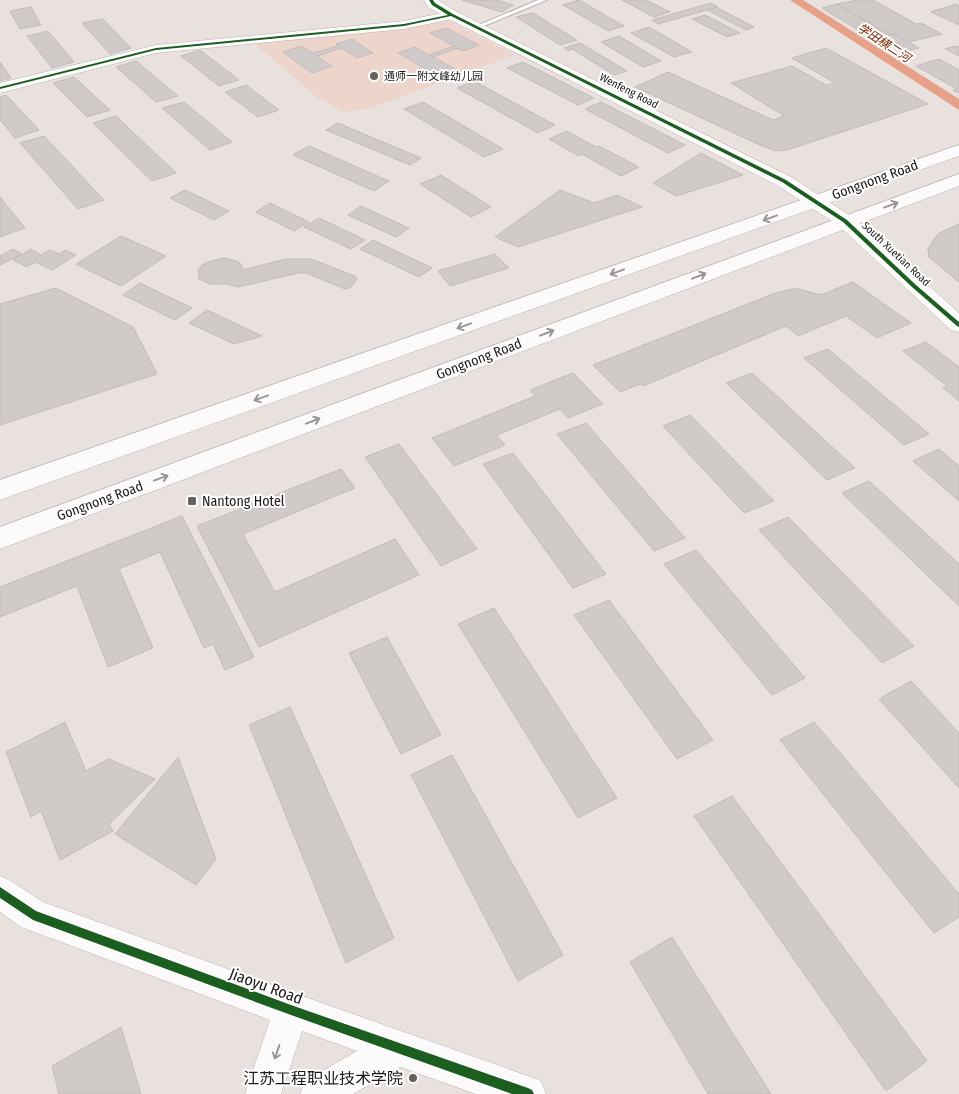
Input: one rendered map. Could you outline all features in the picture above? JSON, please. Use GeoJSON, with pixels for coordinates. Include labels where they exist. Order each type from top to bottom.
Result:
{"type":"FeatureCollection","features":[{"type":"Feature","properties":{"kind":"main road","name":"Wenfeng Road"},"geometry":{"type":"LineString","coordinates":[[431,1],[452,15],[784,181],[816,201]]}},
{"type":"Feature","properties":{"kind":"main road","name":"Gongnong Road"},"geometry":{"type":"LineString","coordinates":[[0,490],[959,150]]}},
{"type":"Feature","properties":{"kind":"main road","name":"Gongnong Road"},"geometry":{"type":"LineString","coordinates":[[0,538],[959,180]]}},
{"type":"Feature","properties":{"kind":"main road","name":"South Xuetian Road"},"geometry":{"type":"LineString","coordinates":[[816,201],[845,222],[959,325]]}},
{"type":"Feature","properties":{"kind":"street"},"geometry":{"type":"LineString","coordinates":[[0,88],[156,49],[404,25],[452,15]]}},
{"type":"Feature","properties":{"kind":"street","name":"Jiaoyu Road"},"geometry":{"type":"LineString","coordinates":[[0,892],[33,915],[291,1010],[528,1094]]}},
{"type":"Feature","properties":{"kind":"street"},"geometry":{"type":"LineString","coordinates":[[263,1094],[291,1010]]}},
{"type":"Feature","properties":{"kind":"street"},"geometry":{"type":"LineString","coordinates":[[318,1094],[398,1048]]}},
{"type":"Feature","properties":{"kind":"lane"},"geometry":{"type":"LineString","coordinates":[[477,27],[544,0]]}},
{"type":"Feature","properties":{"kind":"shaded area"},"geometry":{"type":"Polygon","coordinates":[[[790,0],[803,0],[959,99],[959,110],[790,0]]]}},
{"type":"Feature","properties":{"kind":"shaded area","name":"通师一附文峰幼儿园"},"geometry":{"type":"Polygon","coordinates":[[[444,19],[515,55],[368,109],[344,112],[318,98],[254,43],[444,19]],[[446,28],[431,33],[454,46],[429,55],[415,47],[398,54],[437,76],[454,70],[433,57],[458,48],[463,51],[479,45],[446,28]],[[336,44],[338,46],[313,53],[302,46],[283,52],[312,73],[332,66],[317,56],[342,48],[357,58],[372,53],[336,44]]]}},
{"type":"Feature","properties":{"kind":"building"},"geometry":{"type":"Polygon","coordinates":[[[462,0],[496,0],[513,5],[502,12],[462,0]]]}},
{"type":"Feature","properties":{"kind":"building"},"geometry":{"type":"Polygon","coordinates":[[[579,0],[624,26],[608,31],[563,5],[579,0]]]}},
{"type":"Feature","properties":{"kind":"building"},"geometry":{"type":"Polygon","coordinates":[[[622,0],[646,0],[670,12],[654,17],[622,0]]]}},
{"type":"Feature","properties":{"kind":"building"},"geometry":{"type":"Polygon","coordinates":[[[858,0],[873,0],[916,24],[921,23],[942,34],[909,42],[895,34],[890,35],[837,4],[858,0]]]}},
{"type":"Feature","properties":{"kind":"building"},"geometry":{"type":"Polygon","coordinates":[[[711,3],[718,7],[658,24],[652,20],[711,3]]]}},
{"type":"Feature","properties":{"kind":"building"},"geometry":{"type":"Polygon","coordinates":[[[837,4],[890,35],[895,34],[919,48],[906,51],[889,41],[880,43],[822,8],[837,4]]]}},
{"type":"Feature","properties":{"kind":"building"},"geometry":{"type":"Polygon","coordinates":[[[956,4],[959,6],[959,25],[931,12],[956,4]]]}},
{"type":"Feature","properties":{"kind":"building"},"geometry":{"type":"Polygon","coordinates":[[[31,7],[41,25],[20,29],[10,11],[31,7]]]}},
{"type":"Feature","properties":{"kind":"building"},"geometry":{"type":"Polygon","coordinates":[[[716,7],[754,27],[746,30],[707,10],[716,7]]]}},
{"type":"Feature","properties":{"kind":"building"},"geometry":{"type":"Polygon","coordinates":[[[533,13],[577,40],[560,45],[516,17],[533,13]]]}},
{"type":"Feature","properties":{"kind":"building"},"geometry":{"type":"Polygon","coordinates":[[[705,15],[740,33],[727,37],[692,19],[705,15]]]}},
{"type":"Feature","properties":{"kind":"building"},"geometry":{"type":"Polygon","coordinates":[[[103,19],[131,48],[110,54],[82,23],[103,19]]]}},
{"type":"Feature","properties":{"kind":"building"},"geometry":{"type":"Polygon","coordinates":[[[649,27],[692,52],[674,57],[631,33],[649,27]]]}},
{"type":"Feature","properties":{"kind":"building"},"geometry":{"type":"Polygon","coordinates":[[[446,28],[479,45],[463,51],[430,33],[446,28]]]}},
{"type":"Feature","properties":{"kind":"building"},"geometry":{"type":"Polygon","coordinates":[[[48,31],[74,62],[52,68],[27,36],[48,31]]]}},
{"type":"Feature","properties":{"kind":"building"},"geometry":{"type":"Polygon","coordinates":[[[619,36],[661,61],[643,67],[601,42],[619,36]]]}},
{"type":"Feature","properties":{"kind":"building"},"geometry":{"type":"Polygon","coordinates":[[[352,39],[373,53],[357,58],[336,44],[352,39]]]}},
{"type":"Feature","properties":{"kind":"building"},"geometry":{"type":"Polygon","coordinates":[[[580,43],[627,71],[614,75],[572,49],[568,51],[564,48],[580,43]]]}},
{"type":"Feature","properties":{"kind":"building"},"geometry":{"type":"Polygon","coordinates":[[[302,46],[332,66],[312,73],[283,52],[302,46]]]}},
{"type":"Feature","properties":{"kind":"building"},"geometry":{"type":"Polygon","coordinates":[[[338,46],[342,48],[317,56],[313,53],[338,46]]]}},
{"type":"Feature","properties":{"kind":"building"},"geometry":{"type":"Polygon","coordinates":[[[454,46],[458,48],[433,57],[429,55],[454,46]]]}},
{"type":"Feature","properties":{"kind":"building"},"geometry":{"type":"Polygon","coordinates":[[[415,47],[455,69],[437,76],[398,53],[415,47]]]}},
{"type":"Feature","properties":{"kind":"building"},"geometry":{"type":"Polygon","coordinates":[[[959,47],[959,56],[945,49],[959,47]]]}},
{"type":"Feature","properties":{"kind":"building"},"geometry":{"type":"Polygon","coordinates":[[[826,48],[928,104],[787,150],[776,151],[635,87],[668,72],[773,120],[784,116],[731,83],[792,66],[826,85],[835,83],[792,58],[826,48]]]}},
{"type":"Feature","properties":{"kind":"building"},"geometry":{"type":"Polygon","coordinates":[[[200,50],[239,80],[219,86],[181,56],[200,50]]]}},
{"type":"Feature","properties":{"kind":"building"},"geometry":{"type":"Polygon","coordinates":[[[939,59],[959,70],[959,93],[953,90],[957,89],[916,66],[939,59]]]}},
{"type":"Feature","properties":{"kind":"building"},"geometry":{"type":"Polygon","coordinates":[[[136,61],[178,96],[156,102],[116,67],[136,61]]]}},
{"type":"Feature","properties":{"kind":"building"},"geometry":{"type":"Polygon","coordinates":[[[0,62],[11,78],[0,81],[0,62]]]}},
{"type":"Feature","properties":{"kind":"building"},"geometry":{"type":"Polygon","coordinates":[[[523,62],[594,98],[578,105],[507,68],[523,62]]]}},
{"type":"Feature","properties":{"kind":"building"},"geometry":{"type":"Polygon","coordinates":[[[74,77],[110,110],[87,117],[53,83],[74,77]]]}},
{"type":"Feature","properties":{"kind":"building"},"geometry":{"type":"Polygon","coordinates":[[[474,81],[555,125],[538,133],[457,88],[474,81]]]}},
{"type":"Feature","properties":{"kind":"building"},"geometry":{"type":"Polygon","coordinates":[[[246,85],[279,110],[258,117],[225,92],[246,85]]]}},
{"type":"Feature","properties":{"kind":"building"},"geometry":{"type":"Polygon","coordinates":[[[6,95],[39,130],[15,138],[0,120],[0,97],[6,95]]]}},
{"type":"Feature","properties":{"kind":"building"},"geometry":{"type":"Polygon","coordinates":[[[184,102],[232,142],[210,150],[162,108],[184,102]]]}},
{"type":"Feature","properties":{"kind":"building"},"geometry":{"type":"Polygon","coordinates":[[[423,102],[503,149],[484,157],[404,109],[423,102]]]}},
{"type":"Feature","properties":{"kind":"building"},"geometry":{"type":"Polygon","coordinates":[[[601,102],[685,145],[668,153],[585,109],[601,102]]]}},
{"type":"Feature","properties":{"kind":"building"},"geometry":{"type":"Polygon","coordinates":[[[116,116],[176,173],[152,181],[93,123],[116,116]]]}},
{"type":"Feature","properties":{"kind":"building"},"geometry":{"type":"Polygon","coordinates":[[[338,123],[421,158],[410,165],[326,130],[338,123]]]}},
{"type":"Feature","properties":{"kind":"building"},"geometry":{"type":"Polygon","coordinates":[[[567,131],[639,167],[621,176],[582,154],[579,156],[549,139],[567,131]]]}},
{"type":"Feature","properties":{"kind":"building"},"geometry":{"type":"Polygon","coordinates":[[[44,136],[104,200],[78,209],[20,143],[44,136]]]}},
{"type":"Feature","properties":{"kind":"building"},"geometry":{"type":"Polygon","coordinates":[[[309,146],[389,181],[374,191],[293,155],[309,146]]]}},
{"type":"Feature","properties":{"kind":"building"},"geometry":{"type":"Polygon","coordinates":[[[701,153],[743,175],[676,196],[653,183],[701,153]]]}},
{"type":"Feature","properties":{"kind":"building"},"geometry":{"type":"Polygon","coordinates":[[[441,175],[491,207],[471,217],[420,184],[441,175]]]}},
{"type":"Feature","properties":{"kind":"building"},"geometry":{"type":"Polygon","coordinates":[[[185,190],[229,211],[214,220],[170,198],[185,190]]]}},
{"type":"Feature","properties":{"kind":"building"},"geometry":{"type":"Polygon","coordinates":[[[560,190],[594,203],[617,195],[642,207],[518,247],[495,237],[560,190]]]}},
{"type":"Feature","properties":{"kind":"building"},"geometry":{"type":"Polygon","coordinates":[[[0,197],[25,228],[0,237],[0,197]]]}},
{"type":"Feature","properties":{"kind":"building"},"geometry":{"type":"Polygon","coordinates":[[[270,203],[309,222],[294,231],[256,212],[270,203]]]}},
{"type":"Feature","properties":{"kind":"building"},"geometry":{"type":"Polygon","coordinates":[[[361,206],[409,228],[396,237],[348,215],[361,206]]]}},
{"type":"Feature","properties":{"kind":"building"},"geometry":{"type":"Polygon","coordinates":[[[319,218],[365,240],[351,249],[304,227],[319,218]]]}},
{"type":"Feature","properties":{"kind":"building"},"geometry":{"type":"Polygon","coordinates":[[[959,224],[959,282],[929,257],[928,249],[938,234],[959,224]]]}},
{"type":"Feature","properties":{"kind":"building"},"geometry":{"type":"Polygon","coordinates":[[[959,224],[959,282],[929,257],[928,249],[938,234],[959,224]]]}},
{"type":"Feature","properties":{"kind":"building"},"geometry":{"type":"Polygon","coordinates":[[[121,236],[166,256],[121,286],[76,264],[121,236]]]}},
{"type":"Feature","properties":{"kind":"building"},"geometry":{"type":"Polygon","coordinates":[[[373,240],[432,268],[419,277],[360,249],[373,240]]]}},
{"type":"Feature","properties":{"kind":"building"},"geometry":{"type":"Polygon","coordinates":[[[13,249],[22,254],[0,265],[0,256],[13,249]]]}},
{"type":"Feature","properties":{"kind":"building"},"geometry":{"type":"Polygon","coordinates":[[[31,249],[41,255],[50,250],[59,254],[65,250],[76,255],[52,270],[35,262],[27,267],[13,260],[31,249]]]}},
{"type":"Feature","properties":{"kind":"building"},"geometry":{"type":"Polygon","coordinates":[[[495,254],[509,268],[450,286],[438,271],[495,254]]]}},
{"type":"Feature","properties":{"kind":"building"},"geometry":{"type":"Polygon","coordinates":[[[223,258],[237,261],[241,264],[243,270],[285,259],[311,259],[355,276],[357,279],[351,287],[345,289],[306,273],[238,287],[226,284],[210,284],[199,279],[198,270],[202,265],[223,258]]]}},
{"type":"Feature","properties":{"kind":"building"},"geometry":{"type":"Polygon","coordinates":[[[853,282],[911,323],[877,338],[846,316],[798,336],[786,326],[643,386],[640,384],[620,392],[593,365],[773,294],[791,289],[799,289],[821,295],[853,282]]]}},
{"type":"Feature","properties":{"kind":"building"},"geometry":{"type":"Polygon","coordinates":[[[140,283],[192,308],[175,320],[123,295],[140,283]]]}},
{"type":"Feature","properties":{"kind":"building"},"geometry":{"type":"Polygon","coordinates":[[[56,288],[133,327],[157,374],[0,425],[0,304],[56,288]]]}},
{"type":"Feature","properties":{"kind":"building"},"geometry":{"type":"Polygon","coordinates":[[[207,310],[262,336],[234,344],[189,323],[207,310]]]}},
{"type":"Feature","properties":{"kind":"building"},"geometry":{"type":"Polygon","coordinates":[[[926,342],[959,367],[959,401],[943,388],[947,386],[903,351],[926,342]]]}},
{"type":"Feature","properties":{"kind":"building"},"geometry":{"type":"Polygon","coordinates":[[[828,349],[929,434],[904,445],[804,358],[828,349]]]}},
{"type":"Feature","properties":{"kind":"building"},"geometry":{"type":"Polygon","coordinates":[[[573,373],[603,404],[568,418],[560,409],[497,435],[505,445],[454,466],[432,438],[535,396],[530,390],[573,373]]]}},
{"type":"Feature","properties":{"kind":"building"},"geometry":{"type":"Polygon","coordinates":[[[752,373],[855,468],[827,480],[726,383],[752,373]]]}},
{"type":"Feature","properties":{"kind":"building"},"geometry":{"type":"Polygon","coordinates":[[[690,415],[774,501],[744,513],[663,426],[690,415]]]}},
{"type":"Feature","properties":{"kind":"building"},"geometry":{"type":"Polygon","coordinates":[[[586,423],[685,538],[654,551],[557,434],[586,423]]]}},
{"type":"Feature","properties":{"kind":"building"},"geometry":{"type":"Polygon","coordinates":[[[399,444],[477,549],[441,566],[365,457],[399,444]]]}},
{"type":"Feature","properties":{"kind":"building"},"geometry":{"type":"Polygon","coordinates":[[[939,449],[959,466],[959,501],[913,461],[939,449]]]}},
{"type":"Feature","properties":{"kind":"building"},"geometry":{"type":"Polygon","coordinates":[[[513,453],[606,574],[573,588],[483,464],[513,453]]]}},
{"type":"Feature","properties":{"kind":"building"},"geometry":{"type":"Polygon","coordinates":[[[341,469],[355,488],[243,534],[275,592],[395,539],[419,575],[259,647],[197,526],[341,469]]]}},
{"type":"Feature","properties":{"kind":"building"},"geometry":{"type":"Polygon","coordinates":[[[869,481],[959,564],[959,606],[842,493],[869,481]]]}},
{"type":"Feature","properties":{"kind":"building"},"geometry":{"type":"Polygon","coordinates":[[[182,516],[254,657],[225,670],[213,644],[204,648],[160,552],[119,569],[153,648],[108,667],[77,586],[0,617],[0,587],[182,516]]]}},
{"type":"Feature","properties":{"kind":"building"},"geometry":{"type":"Polygon","coordinates":[[[788,517],[914,646],[882,663],[759,530],[788,517]]]}},
{"type":"Feature","properties":{"kind":"building"},"geometry":{"type":"Polygon","coordinates":[[[696,550],[805,678],[772,695],[664,564],[696,550]]]}},
{"type":"Feature","properties":{"kind":"building"},"geometry":{"type":"Polygon","coordinates":[[[609,600],[713,740],[677,759],[574,615],[609,600]]]}},
{"type":"Feature","properties":{"kind":"building"},"geometry":{"type":"Polygon","coordinates":[[[494,608],[617,798],[578,818],[458,624],[494,608]]]}},
{"type":"Feature","properties":{"kind":"building"},"geometry":{"type":"Polygon","coordinates":[[[387,637],[441,735],[401,754],[349,653],[387,637]]]}},
{"type":"Feature","properties":{"kind":"building"},"geometry":{"type":"Polygon","coordinates":[[[911,681],[959,733],[959,788],[879,699],[911,681]]]}},
{"type":"Feature","properties":{"kind":"building"},"geometry":{"type":"Polygon","coordinates":[[[290,707],[394,938],[346,963],[249,725],[290,707]]]}},
{"type":"Feature","properties":{"kind":"building"},"geometry":{"type":"Polygon","coordinates":[[[65,722],[86,771],[109,759],[155,779],[109,824],[113,831],[60,860],[41,811],[31,817],[6,752],[65,722]]]}},
{"type":"Feature","properties":{"kind":"building"},"geometry":{"type":"Polygon","coordinates":[[[814,722],[959,894],[959,917],[934,933],[780,740],[814,722]]]}},
{"type":"Feature","properties":{"kind":"building"},"geometry":{"type":"Polygon","coordinates":[[[452,755],[563,955],[518,981],[411,775],[452,755]]]}},
{"type":"Feature","properties":{"kind":"building"},"geometry":{"type":"Polygon","coordinates":[[[178,757],[216,859],[196,885],[115,834],[178,757]]]}},
{"type":"Feature","properties":{"kind":"building"},"geometry":{"type":"Polygon","coordinates":[[[732,796],[927,1061],[886,1091],[694,816],[732,796]]]}},
{"type":"Feature","properties":{"kind":"building"},"geometry":{"type":"Polygon","coordinates":[[[672,937],[771,1094],[708,1094],[630,962],[672,937]]]}},
{"type":"Feature","properties":{"kind":"building"},"geometry":{"type":"Polygon","coordinates":[[[121,1027],[141,1094],[59,1094],[52,1066],[121,1027]]]}},
{"type":"Feature","properties":{"kind":"cycle path"},"geometry":{"type":"LineString","coordinates":[[431,0],[433,4],[452,15],[784,181],[845,221],[914,286],[959,325]]}},
{"type":"Feature","properties":{"kind":"cycle path"},"geometry":{"type":"LineString","coordinates":[[0,88],[156,49],[404,25],[452,15]]}},
{"type":"Feature","properties":{"kind":"cycle path"},"geometry":{"type":"LineString","coordinates":[[0,892],[33,915],[291,1010],[528,1094]]}},
{"type":"Feature","properties":{"kind":"place","name":"通师一附文峰幼儿园"},"geometry":{"type":"Point","coordinates":[374,76]}},
{"type":"Feature","properties":{"kind":"place","name":"Nantong Hotel"},"geometry":{"type":"Point","coordinates":[192,501]}},
{"type":"Feature","properties":{"kind":"place","name":"江苏工程职业技术学院"},"geometry":{"type":"Point","coordinates":[413,1078]}},
{"type":"Feature","properties":{"kind":"water label","name":"学田横二河"},"geometry":{"type":"Point","coordinates":[884,43]}}]}
